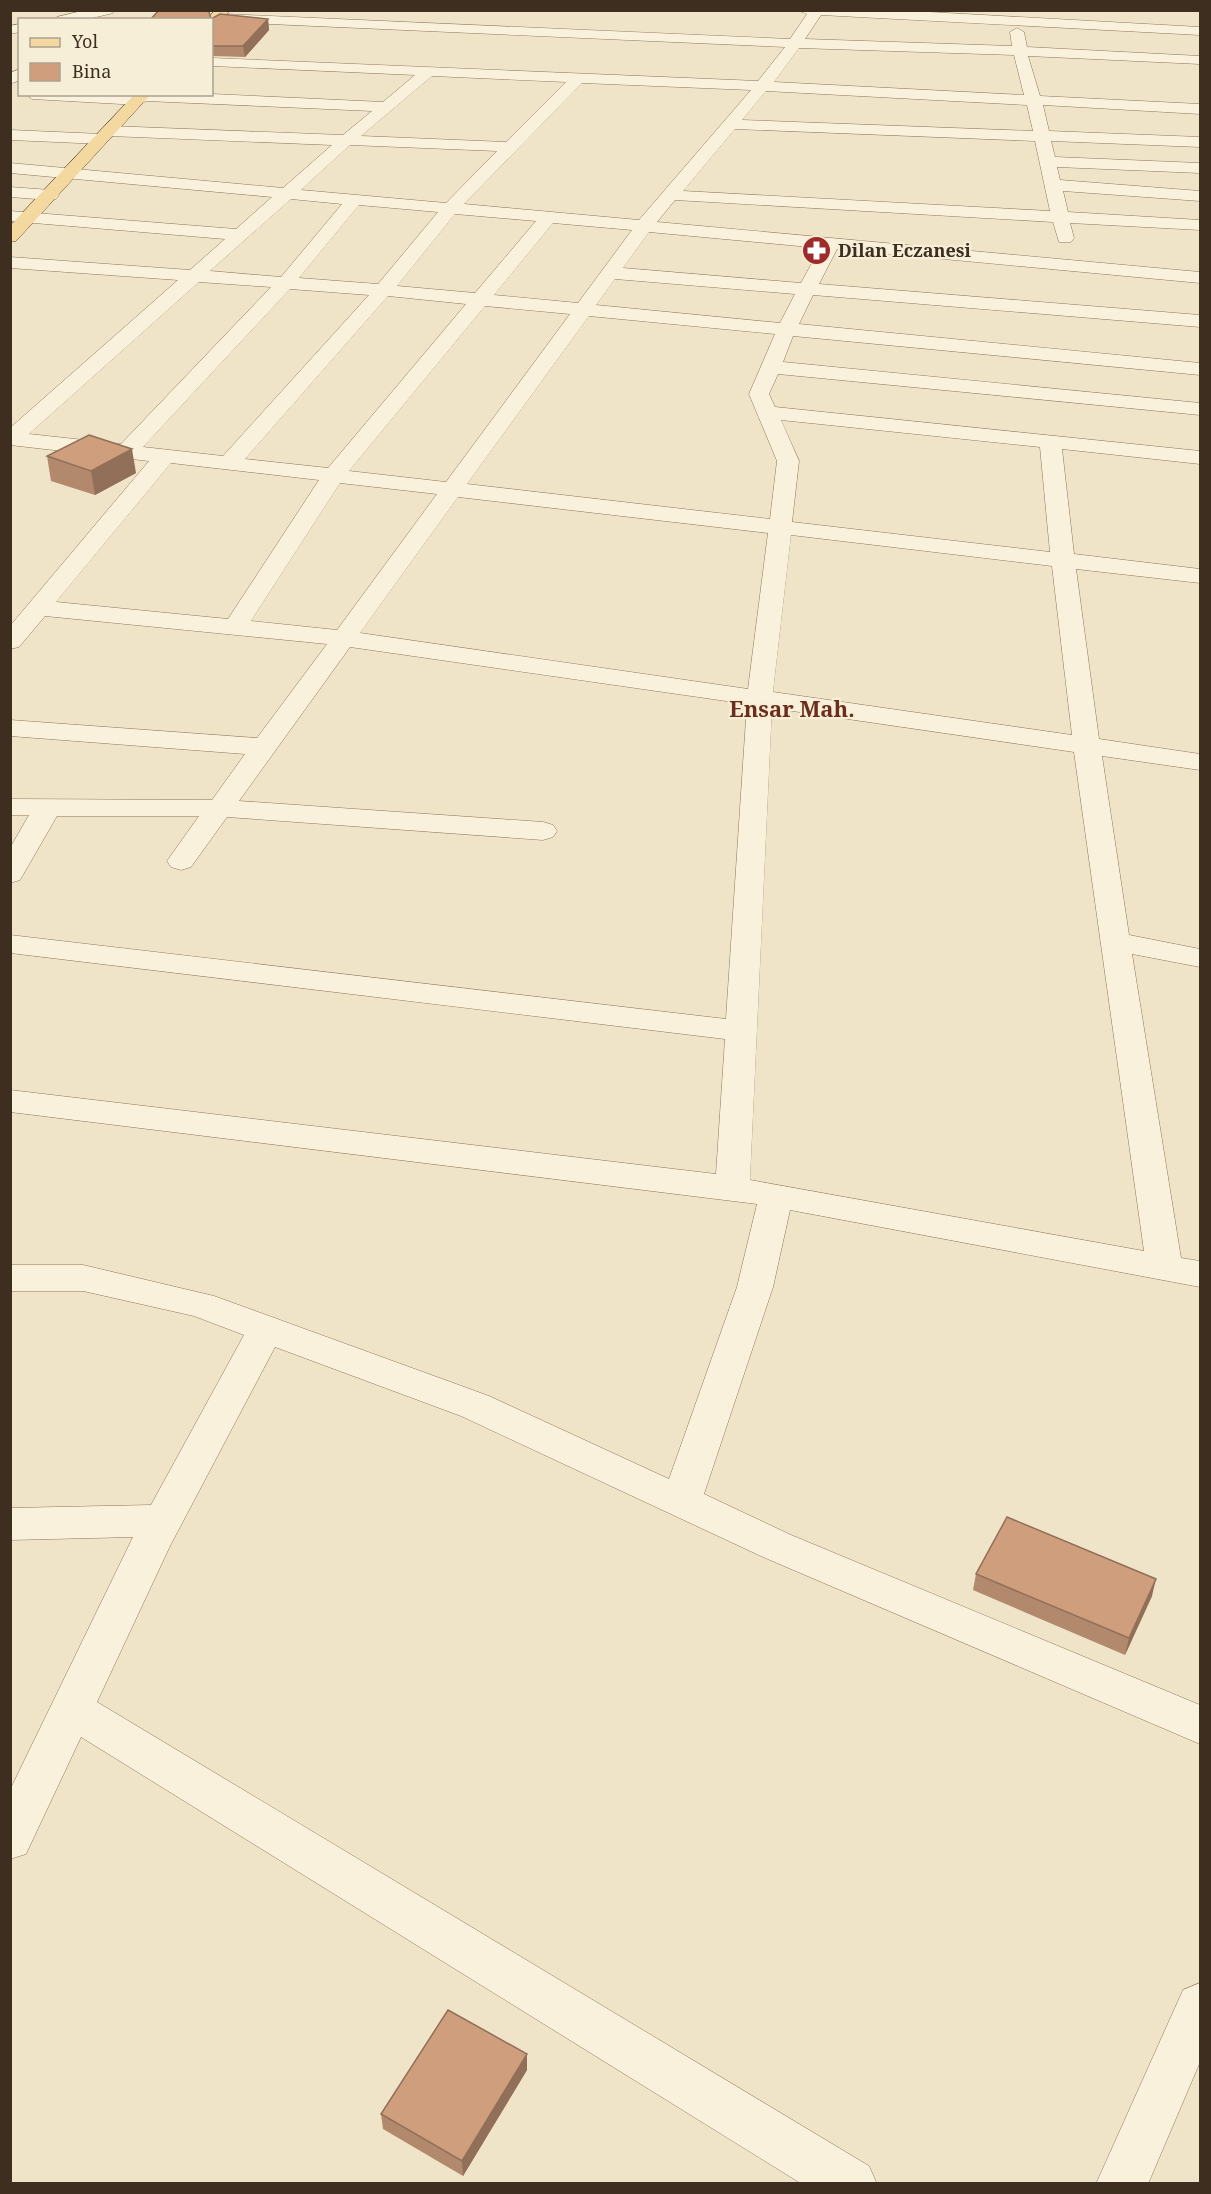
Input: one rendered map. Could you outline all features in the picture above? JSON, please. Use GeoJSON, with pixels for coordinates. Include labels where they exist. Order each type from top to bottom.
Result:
{"type":"FeatureCollection","features":[{"type":"Feature","properties":{"kind":"main road"},"geometry":{"type":"LineString","coordinates":[[10,237],[142,97]]}},
{"type":"Feature","properties":{"kind":"street"},"geometry":{"type":"LineString","coordinates":[[79,18],[108,10]]}},
{"type":"Feature","properties":{"kind":"street"},"geometry":{"type":"LineString","coordinates":[[804,10],[1016,16],[1200,31]]}},
{"type":"Feature","properties":{"kind":"street"},"geometry":{"type":"LineString","coordinates":[[181,861],[645,225],[780,65],[817,11]]}},
{"type":"Feature","properties":{"kind":"street"},"geometry":{"type":"LineString","coordinates":[[1016,16],[1024,74],[1034,101],[1072,266]]}},
{"type":"Feature","properties":{"kind":"street"},"geometry":{"type":"LineString","coordinates":[[217,17],[601,37],[1020,51],[1200,60]]}},
{"type":"Feature","properties":{"kind":"street"},"geometry":{"type":"LineString","coordinates":[[213,62],[762,86],[1200,109]]}},
{"type":"Feature","properties":{"kind":"street"},"geometry":{"type":"LineString","coordinates":[[780,65],[803,66]]}},
{"type":"Feature","properties":{"kind":"street"},"geometry":{"type":"LineString","coordinates":[[11,438],[347,140],[429,71]]}},
{"type":"Feature","properties":{"kind":"street"},"geometry":{"type":"LineString","coordinates":[[228,464],[383,290],[451,208],[578,78]]}},
{"type":"Feature","properties":{"kind":"street"},"geometry":{"type":"LineString","coordinates":[[105,96],[386,107]]}},
{"type":"Feature","properties":{"kind":"street"},"geometry":{"type":"LineString","coordinates":[[730,124],[1200,142]]}},
{"type":"Feature","properties":{"kind":"street"},"geometry":{"type":"LineString","coordinates":[[10,135],[347,140],[511,147]]}},
{"type":"Feature","properties":{"kind":"street"},"geometry":{"type":"LineString","coordinates":[[1047,162],[1200,168]]}},
{"type":"Feature","properties":{"kind":"street"},"geometry":{"type":"LineString","coordinates":[[10,168],[1200,277]]}},
{"type":"Feature","properties":{"kind":"street"},"geometry":{"type":"LineString","coordinates":[[1053,185],[1200,196]]}},
{"type":"Feature","properties":{"kind":"street"},"geometry":{"type":"LineString","coordinates":[[10,192],[50,195]]}},
{"type":"Feature","properties":{"kind":"street"},"geometry":{"type":"LineString","coordinates":[[671,195],[1061,219],[1200,225]]}},
{"type":"Feature","properties":{"kind":"street"},"geometry":{"type":"LineString","coordinates":[[126,452],[286,282],[355,199]]}},
{"type":"Feature","properties":{"kind":"street"},"geometry":{"type":"LineString","coordinates":[[10,216],[240,235]]}},
{"type":"Feature","properties":{"kind":"street"},"geometry":{"type":"LineString","coordinates":[[235,627],[333,476],[549,217]]}},
{"type":"Feature","properties":{"kind":"street"},"geometry":{"type":"LineString","coordinates":[[732,1188],[760,697],[788,461],[759,394],[786,330],[831,243]]}},
{"type":"Feature","properties":{"kind":"street"},"geometry":{"type":"LineString","coordinates":[[10,262],[383,290],[1200,369]]}},
{"type":"Feature","properties":{"kind":"street"},"geometry":{"type":"LineString","coordinates":[[1042,353],[1050,264]]}},
{"type":"Feature","properties":{"kind":"street"},"geometry":{"type":"LineString","coordinates":[[610,273],[1200,321]]}},
{"type":"Feature","properties":{"kind":"street"},"geometry":{"type":"LineString","coordinates":[[771,368],[1200,409]]}},
{"type":"Feature","properties":{"kind":"street"},"geometry":{"type":"LineString","coordinates":[[767,412],[1200,457]]}},
{"type":"Feature","properties":{"kind":"street"},"geometry":{"type":"LineString","coordinates":[[11,438],[1200,576]]}},
{"type":"Feature","properties":{"kind":"street"},"geometry":{"type":"LineString","coordinates":[[1050,441],[1062,560],[1164,1265]]}},
{"type":"Feature","properties":{"kind":"street"},"geometry":{"type":"LineString","coordinates":[[10,642],[165,456]]}},
{"type":"Feature","properties":{"kind":"street"},"geometry":{"type":"LineString","coordinates":[[39,608],[343,638],[1200,762]]}},
{"type":"Feature","properties":{"kind":"street"},"geometry":{"type":"LineString","coordinates":[[10,728],[263,747]]}},
{"type":"Feature","properties":{"kind":"street"},"geometry":{"type":"LineString","coordinates":[[10,807],[219,808],[543,831]]}},
{"type":"Feature","properties":{"kind":"street"},"geometry":{"type":"LineString","coordinates":[[10,874],[47,808]]}},
{"type":"Feature","properties":{"kind":"street"},"geometry":{"type":"LineString","coordinates":[[1116,942],[1200,958]]}},
{"type":"Feature","properties":{"kind":"street"},"geometry":{"type":"LineString","coordinates":[[10,944],[193,963],[567,1013],[741,1031]]}},
{"type":"Feature","properties":{"kind":"street"},"geometry":{"type":"LineString","coordinates":[[10,1101],[732,1188],[1164,1265],[1200,1274]]}},
{"type":"Feature","properties":{"kind":"street"},"geometry":{"type":"LineString","coordinates":[[681,1502],[755,1287],[776,1196]]}},
{"type":"Feature","properties":{"kind":"street"},"geometry":{"type":"LineString","coordinates":[[10,1278],[83,1278],[201,1305],[474,1406],[777,1546],[1200,1725]]}},
{"type":"Feature","properties":{"kind":"street"},"geometry":{"type":"LineString","coordinates":[[10,1839],[163,1521],[266,1329]]}},
{"type":"Feature","properties":{"kind":"street"},"geometry":{"type":"LineString","coordinates":[[10,1524],[163,1521]]}},
{"type":"Feature","properties":{"kind":"street"},"geometry":{"type":"LineString","coordinates":[[72,1709],[851,2184]]}},
{"type":"Feature","properties":{"kind":"street"},"geometry":{"type":"LineString","coordinates":[[1122,2184],[1200,2006]]}},
{"type":"Feature","properties":{"kind":"building"},"geometry":{"type":"Polygon","coordinates":[[[159,10],[204,10],[209,12],[211,18],[152,18],[159,10]]]}},
{"type":"Feature","properties":{"kind":"building"},"geometry":{"type":"Polygon","coordinates":[[[220,14],[268,19],[243,46],[213,46],[213,18],[220,14]]]}},
{"type":"Feature","properties":{"kind":"building"},"geometry":{"type":"Polygon","coordinates":[[[89,435],[132,449],[91,471],[47,456],[89,435]]]}},
{"type":"Feature","properties":{"kind":"building"},"geometry":{"type":"Polygon","coordinates":[[[1007,1517],[1156,1579],[1129,1638],[976,1574],[1007,1517]]]}},
{"type":"Feature","properties":{"kind":"building"},"geometry":{"type":"Polygon","coordinates":[[[448,2010],[527,2054],[462,2161],[381,2114],[448,2010]]]}},
{"type":"Feature","properties":{"kind":"place","name":"Dilan Eczanesi"},"geometry":{"type":"Point","coordinates":[817,250]}},
{"type":"Feature","properties":{"kind":"district","name":"Ensar Mah."},"geometry":{"type":"Point","coordinates":[792,708]}}]}
